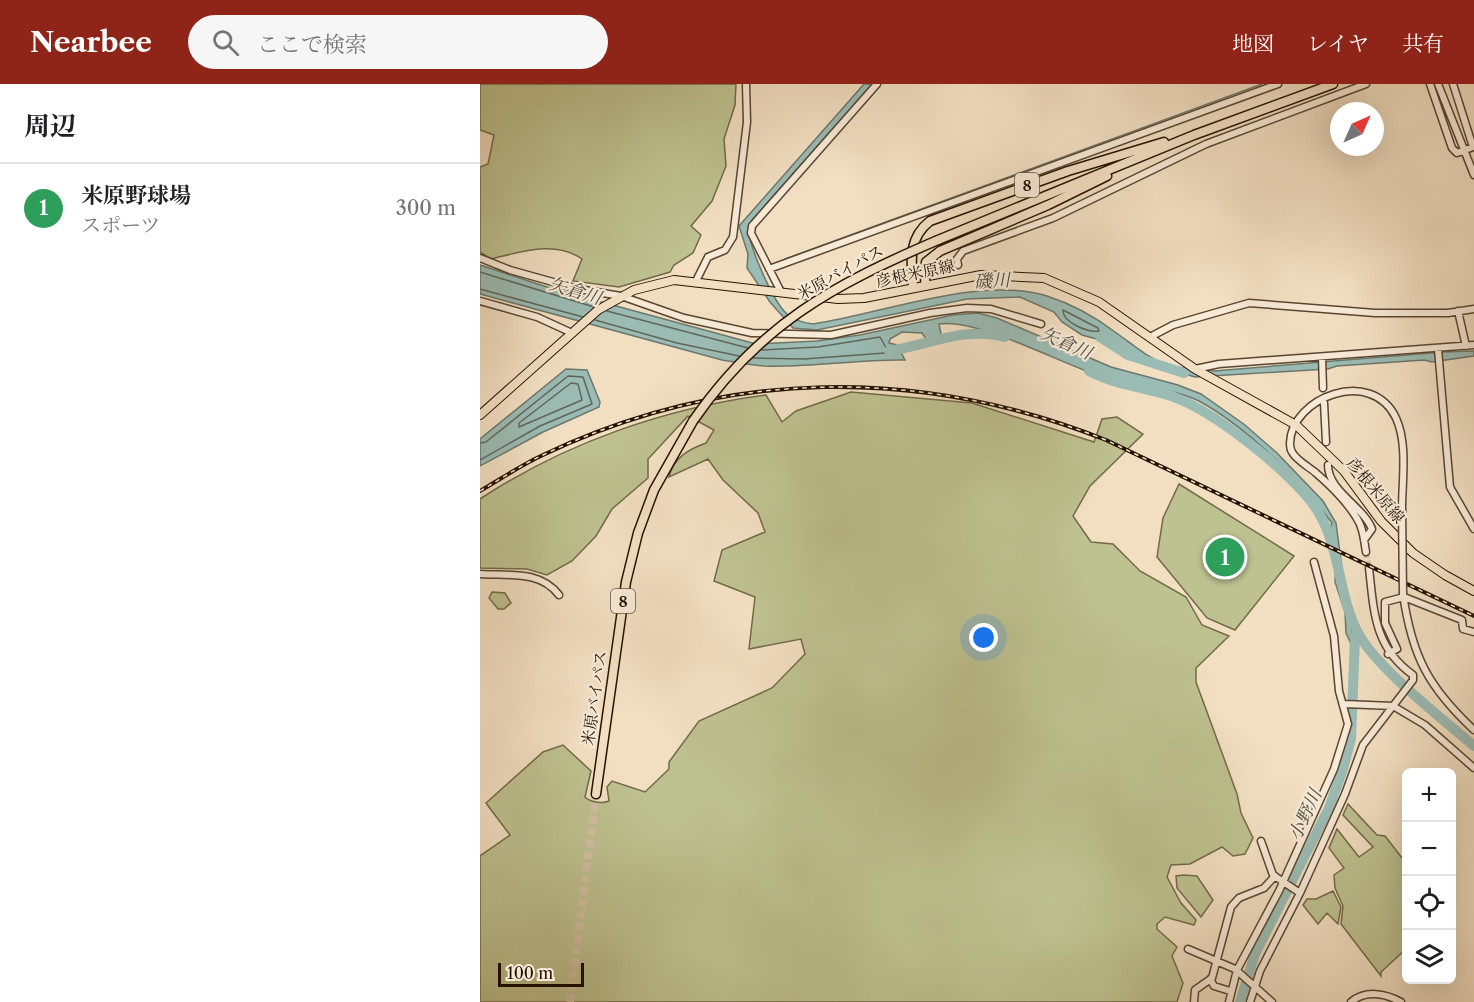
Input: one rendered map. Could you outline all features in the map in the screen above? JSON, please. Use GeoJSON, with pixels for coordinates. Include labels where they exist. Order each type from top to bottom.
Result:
{"type":"FeatureCollection","features":[{"type":"Feature","properties":{"kind":"highway","name":"米原バイパス"},"geometry":{"type":"LineString","coordinates":[[597,794],[626,582],[638,534],[654,490],[693,421],[712,393],[750,351],[803,308],[871,269],[1194,135],[1333,84]]}},
{"type":"Feature","properties":{"kind":"highway","name":"8"},"geometry":{"type":"LineString","coordinates":[[913,286],[911,259],[913,243],[923,227],[936,218],[1068,171],[1194,135]]}},
{"type":"Feature","properties":{"kind":"highway","name":"8"},"geometry":{"type":"LineString","coordinates":[[925,285],[927,262],[940,250],[1048,205],[1150,153]]}},
{"type":"Feature","properties":{"kind":"main road","name":"彦根米原線"},"geometry":{"type":"LineString","coordinates":[[480,415],[575,331],[618,297],[660,282],[696,281],[837,299],[864,298],[913,286],[981,275],[1044,278],[1099,302],[1195,369],[1296,425],[1344,471],[1381,521],[1413,553],[1474,591]]}},
{"type":"Feature","properties":{"kind":"street"},"geometry":{"type":"LineString","coordinates":[[696,281],[708,257],[725,250],[733,237],[747,122],[746,84]]}},
{"type":"Feature","properties":{"kind":"street"},"geometry":{"type":"LineString","coordinates":[[779,292],[751,233],[752,226],[877,84]]}},
{"type":"Feature","properties":{"kind":"street"},"geometry":{"type":"LineString","coordinates":[[769,269],[1278,84]]}},
{"type":"Feature","properties":{"kind":"street"},"geometry":{"type":"LineString","coordinates":[[958,265],[957,259],[963,250],[1053,218],[1206,144],[1366,84]]}},
{"type":"Feature","properties":{"kind":"street"},"geometry":{"type":"LineString","coordinates":[[1430,84],[1452,148],[1457,153],[1473,147],[1472,137],[1453,84]]}},
{"type":"Feature","properties":{"kind":"street"},"geometry":{"type":"LineString","coordinates":[[1438,84],[1474,175]]}},
{"type":"Feature","properties":{"kind":"street"},"geometry":{"type":"LineString","coordinates":[[480,258],[510,270],[578,289],[618,297],[684,318],[752,333],[831,335],[930,313],[968,308],[991,309],[1041,324]]}},
{"type":"Feature","properties":{"kind":"street"},"geometry":{"type":"LineString","coordinates":[[480,301],[537,317],[575,331]]}},
{"type":"Feature","properties":{"kind":"street"},"geometry":{"type":"LineString","coordinates":[[1150,337],[1173,325],[1249,303],[1375,313],[1474,309]]}},
{"type":"Feature","properties":{"kind":"street"},"geometry":{"type":"LineString","coordinates":[[1458,311],[1466,346]]}},
{"type":"Feature","properties":{"kind":"street"},"geometry":{"type":"LineString","coordinates":[[1195,369],[1438,350],[1474,345]]}},
{"type":"Feature","properties":{"kind":"street"},"geometry":{"type":"LineString","coordinates":[[1438,350],[1450,487],[1474,529]]}},
{"type":"Feature","properties":{"kind":"street"},"geometry":{"type":"LineString","coordinates":[[1322,359],[1323,388]]}},
{"type":"Feature","properties":{"kind":"street"},"geometry":{"type":"LineString","coordinates":[[1366,552],[1355,515],[1319,475],[1291,452],[1290,443],[1296,425],[1317,402],[1338,392],[1364,392],[1377,397],[1396,418],[1400,434],[1404,595],[1409,633],[1421,665],[1436,690],[1474,730]]}},
{"type":"Feature","properties":{"kind":"street"},"geometry":{"type":"LineString","coordinates":[[1324,403],[1326,442]]}},
{"type":"Feature","properties":{"kind":"street"},"geometry":{"type":"LineString","coordinates":[[1328,465],[1331,480],[1367,517],[1372,529],[1364,540]]}},
{"type":"Feature","properties":{"kind":"street"},"geometry":{"type":"LineString","coordinates":[[1229,1002],[1230,992],[1238,971],[1283,883],[1341,748],[1348,724],[1339,691],[1334,636],[1314,562]]}},
{"type":"Feature","properties":{"kind":"street"},"geometry":{"type":"LineString","coordinates":[[1250,1002],[1252,984],[1345,794],[1363,745],[1413,680],[1413,675],[1388,654],[1377,625],[1369,568]]}},
{"type":"Feature","properties":{"kind":"street"},"geometry":{"type":"LineString","coordinates":[[480,574],[535,577],[546,582],[559,596]]}},
{"type":"Feature","properties":{"kind":"street"},"geometry":{"type":"LineString","coordinates":[[1388,654],[1397,649],[1385,623],[1385,602],[1404,595],[1461,621],[1463,629],[1474,632]]}},
{"type":"Feature","properties":{"kind":"street"},"geometry":{"type":"LineString","coordinates":[[1344,704],[1393,706],[1425,725],[1474,768]]}},
{"type":"Feature","properties":{"kind":"street"},"geometry":{"type":"LineString","coordinates":[[1261,841],[1275,876],[1299,892]]}},
{"type":"Feature","properties":{"kind":"street"},"geometry":{"type":"LineString","coordinates":[[1194,1002],[1195,990],[1210,979],[1225,935],[1227,916],[1235,901],[1264,888],[1275,876]]}},
{"type":"Feature","properties":{"kind":"street"},"geometry":{"type":"LineString","coordinates":[[1188,950],[1238,971],[1272,1002]]}},
{"type":"Feature","properties":{"kind":"street"},"geometry":{"type":"LineString","coordinates":[[1210,979],[1214,986],[1230,992]]}},
{"type":"Feature","properties":{"kind":"street"},"geometry":{"type":"LineString","coordinates":[[1351,1002],[1367,994],[1390,997],[1401,1002]]}},
{"type":"Feature","properties":{"kind":"green space"},"geometry":{"type":"Polygon","coordinates":[[[480,84],[736,84],[735,105],[724,139],[726,166],[712,201],[691,226],[701,235],[693,253],[674,265],[670,272],[619,287],[573,281],[582,259],[561,250],[538,249],[491,259],[480,252],[480,167],[488,164],[494,135],[480,130],[480,84]]]}},
{"type":"Feature","properties":{"kind":"green space"},"geometry":{"type":"Polygon","coordinates":[[[851,392],[972,403],[1094,442],[1102,419],[1117,417],[1143,434],[1090,486],[1073,516],[1091,542],[1113,544],[1140,571],[1186,597],[1202,625],[1229,636],[1196,668],[1196,682],[1237,794],[1241,813],[1253,838],[1245,854],[1233,856],[1222,847],[1190,864],[1171,865],[1167,877],[1181,903],[1196,920],[1194,925],[1165,917],[1157,924],[1157,929],[1177,947],[1172,956],[1183,983],[1177,1002],[480,1002],[480,856],[510,835],[486,803],[543,752],[563,745],[591,771],[585,797],[587,799],[600,802],[609,801],[607,787],[612,781],[645,792],[669,769],[669,762],[699,721],[772,688],[805,654],[801,639],[749,649],[755,597],[714,581],[722,550],[765,532],[758,513],[723,480],[708,459],[669,477],[678,459],[688,451],[706,443],[714,430],[688,416],[648,459],[648,478],[612,509],[596,536],[572,561],[547,575],[527,569],[480,568],[480,499],[546,461],[617,431],[654,419],[728,401],[766,395],[782,422],[796,411],[851,392]]]}},
{"type":"Feature","properties":{"kind":"green space"},"geometry":{"type":"Polygon","coordinates":[[[1179,484],[1294,556],[1235,630],[1207,618],[1157,557],[1163,518],[1179,484]]]}},
{"type":"Feature","properties":{"kind":"green space"},"geometry":{"type":"Polygon","coordinates":[[[492,592],[505,593],[511,603],[504,609],[498,609],[489,598],[492,592]]]}},
{"type":"Feature","properties":{"kind":"green space"},"geometry":{"type":"Polygon","coordinates":[[[1348,804],[1377,835],[1385,836],[1402,858],[1402,953],[1381,972],[1381,976],[1341,924],[1343,906],[1335,888],[1334,875],[1344,868],[1329,848],[1337,829],[1359,857],[1373,847],[1343,815],[1348,804]]]}},
{"type":"Feature","properties":{"kind":"green space"},"geometry":{"type":"Polygon","coordinates":[[[1176,876],[1197,876],[1213,900],[1201,917],[1177,888],[1176,876]]]}},
{"type":"Feature","properties":{"kind":"green space"},"geometry":{"type":"Polygon","coordinates":[[[1333,891],[1341,907],[1338,924],[1327,913],[1318,924],[1303,905],[1307,899],[1316,899],[1333,891]]]}},
{"type":"Feature","properties":{"kind":"water"},"geometry":{"type":"Polygon","coordinates":[[[864,84],[872,84],[752,220],[748,229],[753,249],[769,287],[781,308],[796,320],[813,324],[962,293],[992,290],[1021,291],[1047,296],[1074,307],[1099,321],[1151,358],[1183,368],[1214,371],[1443,352],[1474,351],[1474,356],[1432,362],[1424,360],[1337,366],[1328,369],[1195,377],[1150,364],[1104,341],[1082,335],[1062,322],[1054,312],[1020,297],[967,299],[817,330],[793,328],[770,302],[747,268],[748,254],[739,226],[864,84]]]}},
{"type":"Feature","properties":{"kind":"water"},"geometry":{"type":"Polygon","coordinates":[[[480,265],[550,288],[756,344],[817,341],[860,335],[953,315],[978,313],[997,318],[1111,367],[1178,385],[1201,394],[1245,425],[1277,453],[1323,501],[1336,523],[1343,589],[1357,648],[1355,652],[1346,633],[1345,612],[1335,582],[1336,561],[1329,531],[1332,523],[1304,489],[1272,456],[1236,425],[1199,401],[1168,391],[1125,384],[1096,375],[1001,336],[957,324],[939,324],[941,334],[936,344],[930,344],[922,333],[902,332],[890,339],[889,343],[897,345],[905,360],[759,366],[722,360],[480,294],[480,265]]]}},
{"type":"Feature","properties":{"kind":"water"},"geometry":{"type":"Polygon","coordinates":[[[566,369],[587,370],[600,402],[599,407],[543,432],[480,466],[480,439],[566,369]]]}},
{"type":"Feature","properties":{"kind":"waterway"},"geometry":{"type":"LineString","coordinates":[[785,259],[1262,84]]}},
{"type":"Feature","properties":{"kind":"waterway","name":"矢倉川"},"geometry":{"type":"LineString","coordinates":[[889,351],[961,335],[990,334],[1005,337]]}},
{"type":"Feature","properties":{"kind":"waterway","name":"磯川"},"geometry":{"type":"LineString","coordinates":[[1100,337],[1128,355],[1184,373]]}},
{"type":"Feature","properties":{"kind":"waterway","name":"矢倉川"},"geometry":{"type":"LineString","coordinates":[[1089,371],[1109,380],[1171,396],[1188,403],[1245,440],[1297,485],[1309,499],[1327,530],[1350,615],[1366,645],[1410,692],[1474,746]]}},
{"type":"Feature","properties":{"kind":"waterway","name":"小野川"},"geometry":{"type":"LineString","coordinates":[[1240,1002],[1255,954],[1329,808],[1343,769],[1351,739],[1355,637]]}},
{"type":"Feature","properties":{"kind":"tunnel"},"geometry":{"type":"LineString","coordinates":[[1366,552],[1369,568]]}},
{"type":"Feature","properties":{"kind":"tunnel"},"geometry":{"type":"LineString","coordinates":[[570,1002],[596,794]]}},
{"type":"Feature","properties":{"kind":"railway"},"geometry":{"type":"LineString","coordinates":[[480,491],[543,455],[612,426],[682,406],[752,393],[823,387],[894,389],[965,399],[1036,416],[1106,440],[1474,616]]}},
{"type":"Feature","properties":{"kind":"place","name":"米原野球場"},"geometry":{"type":"Point","coordinates":[1225,557]}}]}
